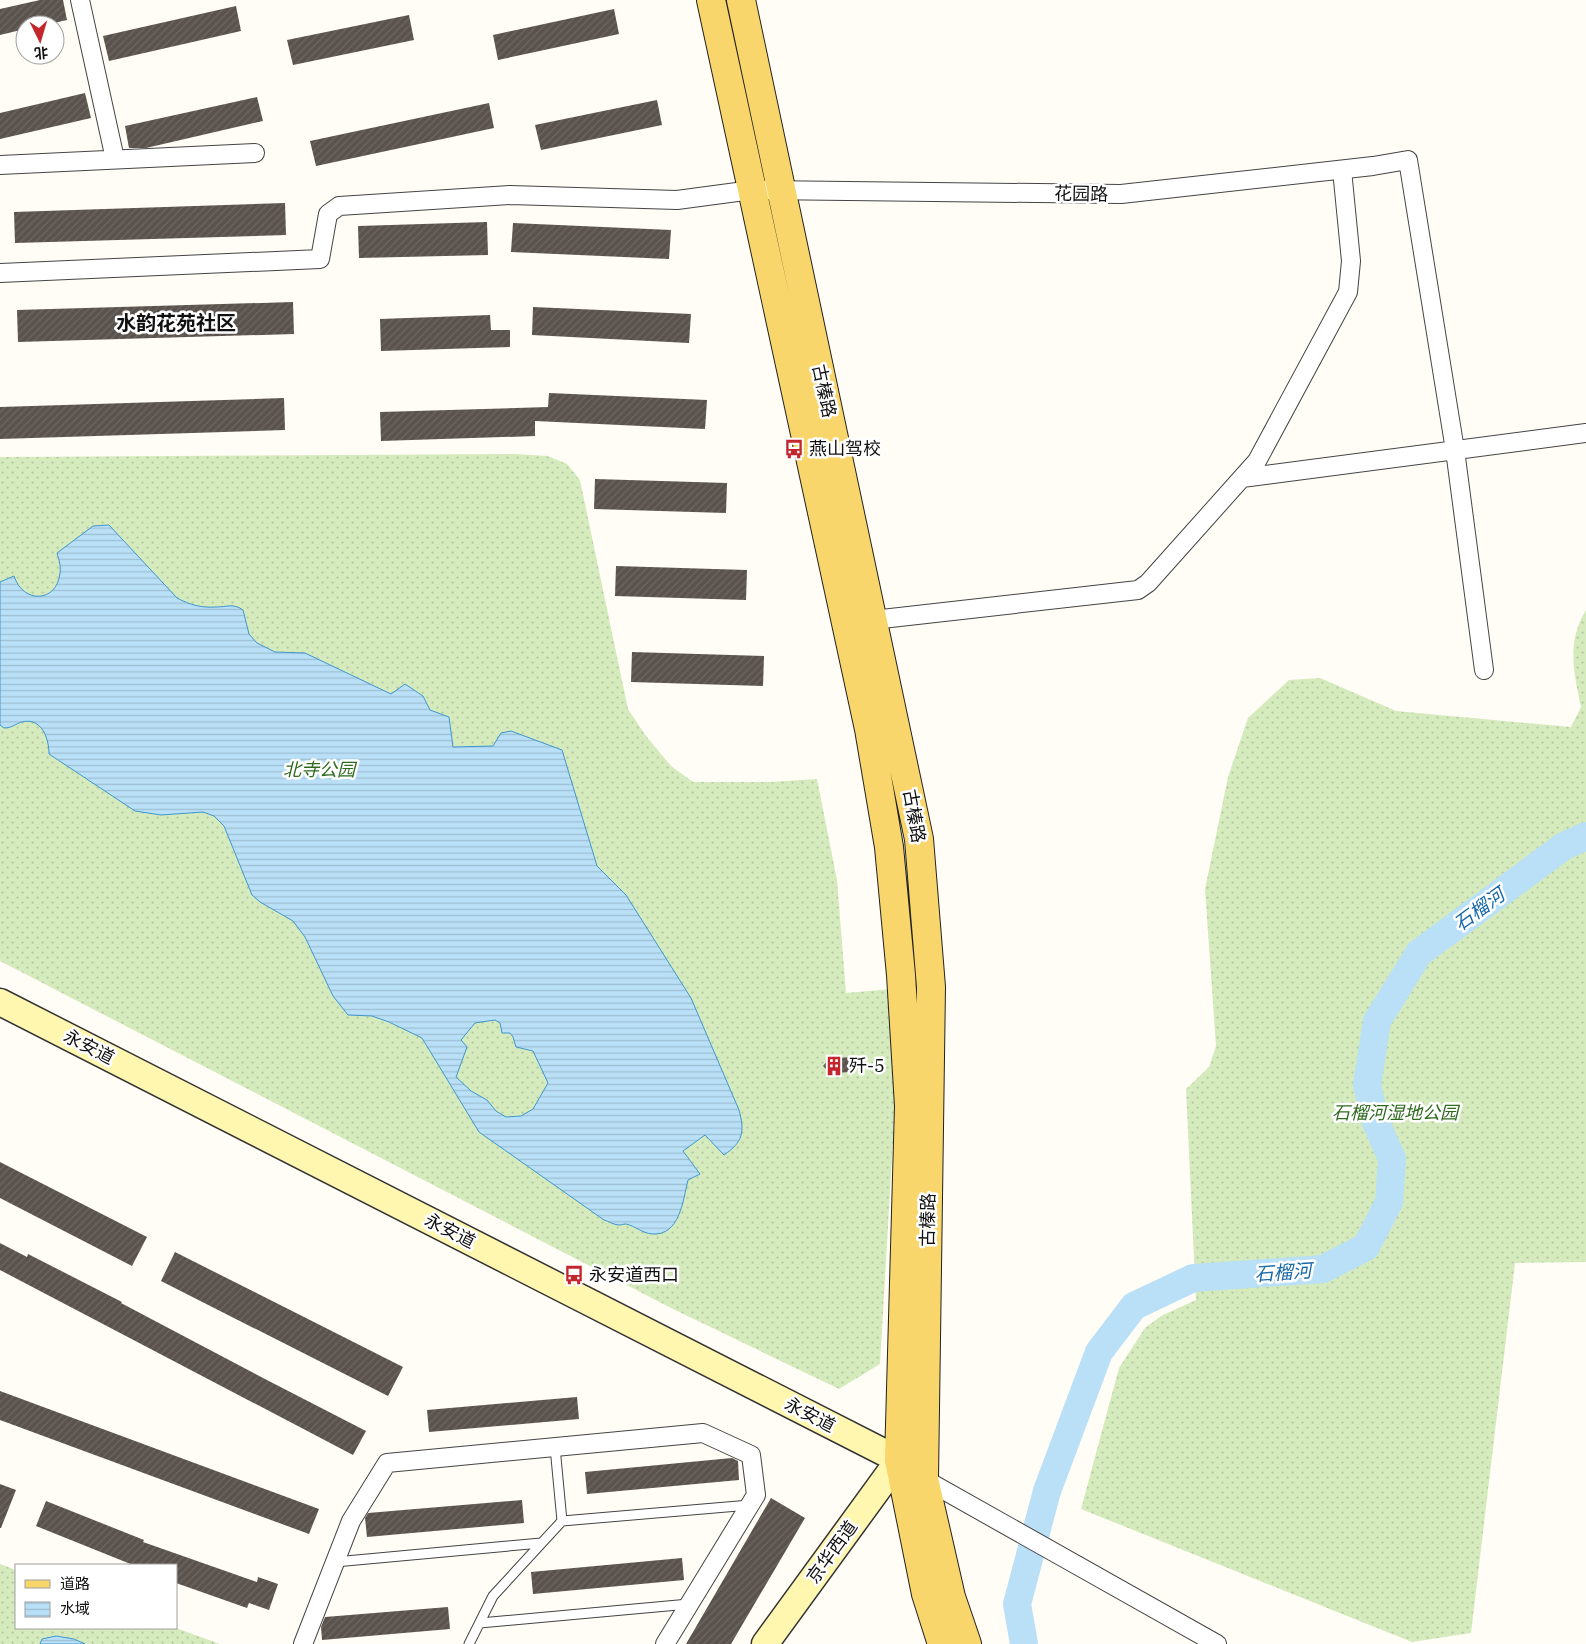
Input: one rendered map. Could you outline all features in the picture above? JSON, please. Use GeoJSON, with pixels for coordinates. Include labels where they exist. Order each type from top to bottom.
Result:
{"type":"FeatureCollection","features":[{"type":"Feature","properties":{"kind":"main road","name":"古榛路"},"geometry":{"type":"LineString","coordinates":[[711,0],[869,729],[889,847],[901,975],[909,1106],[899,1460],[926,1594],[942,1644]]}},
{"type":"Feature","properties":{"kind":"main road","name":"古榛路"},"geometry":{"type":"LineString","coordinates":[[741,0],[919,839],[931,987],[924,1479],[951,1597],[967,1644]]}},
{"type":"Feature","properties":{"kind":"main road","name":"永安道"},"geometry":{"type":"LineString","coordinates":[[0,1002],[899,1460],[924,1479]]}},
{"type":"Feature","properties":{"kind":"main road","name":"京华西道"},"geometry":{"type":"LineString","coordinates":[[774,1642],[899,1460]]}},
{"type":"Feature","properties":{"kind":"street"},"geometry":{"type":"LineString","coordinates":[[80,0],[115,159]]}},
{"type":"Feature","properties":{"kind":"street"},"geometry":{"type":"LineString","coordinates":[[0,165],[255,153]]}},
{"type":"Feature","properties":{"kind":"street","name":"花园路"},"geometry":{"type":"LineString","coordinates":[[0,273],[320,259],[328,214],[339,206],[510,195],[677,200],[752,190],[1121,194],[1342,170],[1408,160],[1455,450]]}},
{"type":"Feature","properties":{"kind":"street"},"geometry":{"type":"LineString","coordinates":[[846,623],[1138,590],[1148,584],[1257,461],[1348,292],[1351,261],[1342,170]]}},
{"type":"Feature","properties":{"kind":"street"},"geometry":{"type":"LineString","coordinates":[[1242,478],[1586,433]]}},
{"type":"Feature","properties":{"kind":"street"},"geometry":{"type":"LineString","coordinates":[[1455,450],[1484,670]]}},
{"type":"Feature","properties":{"kind":"street"},"geometry":{"type":"LineString","coordinates":[[303,1644],[351,1521],[387,1463],[703,1433],[751,1456],[756,1495],[665,1644]]}},
{"type":"Feature","properties":{"kind":"street"},"geometry":{"type":"LineString","coordinates":[[924,1479],[1217,1644]]}},
{"type":"Feature","properties":{"kind":"lane"},"geometry":{"type":"LineString","coordinates":[[555,1447],[562,1521]]}},
{"type":"Feature","properties":{"kind":"lane"},"geometry":{"type":"LineString","coordinates":[[469,1644],[493,1596],[562,1521],[750,1505]]}},
{"type":"Feature","properties":{"kind":"lane"},"geometry":{"type":"LineString","coordinates":[[335,1562],[541,1543]]}},
{"type":"Feature","properties":{"kind":"lane"},"geometry":{"type":"LineString","coordinates":[[480,1623],[690,1604]]}},
{"type":"Feature","properties":{"kind":"green space","name":"北寺公园"},"geometry":{"type":"Polygon","coordinates":[[[515,454],[548,456],[567,464],[580,480],[628,709],[646,736],[671,766],[693,782],[771,782],[817,779],[837,880],[846,993],[892,989],[896,1088],[880,1364],[839,1389],[673,1309],[0,961],[0,457],[515,454]]]}},
{"type":"Feature","properties":{"kind":"green space","name":"石榴河湿地公园"},"geometry":{"type":"Polygon","coordinates":[[[1586,610],[1586,1262],[1515,1263],[1471,1633],[1412,1642],[1081,1509],[1119,1368],[1145,1328],[1161,1316],[1196,1300],[1186,1089],[1209,1067],[1216,1046],[1205,889],[1228,777],[1248,718],[1289,680],[1320,678],[1396,711],[1571,727],[1581,707],[1573,658],[1576,634],[1586,610]]]}},
{"type":"Feature","properties":{"kind":"green space"},"geometry":{"type":"Polygon","coordinates":[[[0,1564],[15,1570],[15,1629],[178,1629],[220,1644],[0,1644],[0,1564]]]}},
{"type":"Feature","properties":{"kind":"water"},"geometry":{"type":"Polygon","coordinates":[[[109,525],[177,598],[201,606],[233,606],[243,610],[249,634],[257,643],[275,652],[305,653],[391,694],[405,684],[423,696],[430,710],[449,717],[453,747],[493,746],[501,733],[511,731],[562,750],[597,866],[626,895],[691,998],[741,1118],[742,1130],[739,1141],[724,1155],[705,1135],[683,1151],[700,1174],[688,1180],[679,1215],[669,1229],[661,1233],[652,1234],[626,1224],[617,1225],[604,1220],[479,1132],[422,1038],[372,1016],[348,1015],[333,996],[305,937],[293,921],[260,902],[252,895],[224,826],[214,816],[203,812],[161,815],[135,811],[49,754],[46,736],[35,723],[29,721],[22,722],[7,728],[0,725],[0,582],[14,576],[18,585],[25,592],[39,596],[46,595],[58,583],[60,563],[57,553],[93,526],[109,525]],[[495,1020],[475,1023],[461,1040],[467,1047],[456,1077],[471,1091],[487,1100],[496,1111],[506,1117],[521,1116],[533,1109],[548,1083],[533,1051],[516,1047],[510,1033],[502,1033],[500,1023],[495,1020]]]}},
{"type":"Feature","properties":{"kind":"water"},"geometry":{"type":"Polygon","coordinates":[[[56,1636],[74,1639],[85,1644],[40,1644],[42,1639],[56,1636]]]}},
{"type":"Feature","properties":{"kind":"building"},"geometry":{"type":"Polygon","coordinates":[[[40,0],[63,0],[67,20],[65,20],[65,15],[15,15],[15,31],[0,35],[0,9],[40,0]]]}},
{"type":"Feature","properties":{"kind":"building"},"geometry":{"type":"Polygon","coordinates":[[[236,6],[241,31],[109,61],[103,36],[236,6]]]}},
{"type":"Feature","properties":{"kind":"building"},"geometry":{"type":"Polygon","coordinates":[[[614,9],[619,34],[498,60],[493,35],[614,9]]]}},
{"type":"Feature","properties":{"kind":"building"},"geometry":{"type":"Polygon","coordinates":[[[409,15],[414,40],[293,65],[287,40],[409,15]]]}},
{"type":"Feature","properties":{"kind":"building"},"geometry":{"type":"Polygon","coordinates":[[[85,93],[91,118],[0,139],[0,113],[85,93]]]}},
{"type":"Feature","properties":{"kind":"building"},"geometry":{"type":"Polygon","coordinates":[[[257,97],[263,121],[146,148],[129,148],[125,126],[257,97]]]}},
{"type":"Feature","properties":{"kind":"building"},"geometry":{"type":"Polygon","coordinates":[[[657,100],[662,125],[541,150],[535,125],[657,100]]]}},
{"type":"Feature","properties":{"kind":"building"},"geometry":{"type":"Polygon","coordinates":[[[489,103],[494,128],[316,166],[310,141],[489,103]]]}},
{"type":"Feature","properties":{"kind":"building"},"geometry":{"type":"Polygon","coordinates":[[[285,203],[286,235],[15,243],[14,212],[285,203]]]}},
{"type":"Feature","properties":{"kind":"building"},"geometry":{"type":"Polygon","coordinates":[[[487,222],[488,255],[359,258],[358,226],[487,222]]]}},
{"type":"Feature","properties":{"kind":"building"},"geometry":{"type":"Polygon","coordinates":[[[513,223],[671,230],[669,259],[511,252],[513,223]]]}},
{"type":"Feature","properties":{"kind":"building"},"geometry":{"type":"Polygon","coordinates":[[[293,302],[294,334],[18,342],[17,310],[293,302]]]}},
{"type":"Feature","properties":{"kind":"building"},"geometry":{"type":"Polygon","coordinates":[[[533,307],[691,314],[689,343],[532,335],[533,307]]]}},
{"type":"Feature","properties":{"kind":"building"},"geometry":{"type":"Polygon","coordinates":[[[490,315],[491,330],[510,330],[510,347],[381,351],[380,319],[490,315]]]}},
{"type":"Feature","properties":{"kind":"building"},"geometry":{"type":"Polygon","coordinates":[[[549,393],[707,400],[705,429],[535,421],[535,436],[381,441],[380,412],[548,407],[549,393]]]}},
{"type":"Feature","properties":{"kind":"building"},"geometry":{"type":"Polygon","coordinates":[[[284,398],[285,430],[0,439],[0,407],[284,398]]]}},
{"type":"Feature","properties":{"kind":"building"},"geometry":{"type":"Polygon","coordinates":[[[595,479],[727,483],[726,513],[594,509],[595,479]]]}},
{"type":"Feature","properties":{"kind":"building"},"geometry":{"type":"Polygon","coordinates":[[[616,566],[747,570],[746,600],[615,596],[616,566]]]}},
{"type":"Feature","properties":{"kind":"building"},"geometry":{"type":"Polygon","coordinates":[[[632,652],[764,656],[763,686],[631,682],[632,652]]]}},
{"type":"Feature","properties":{"kind":"building","name":"歼-5"},"geometry":{"type":"Polygon","coordinates":[[[850,1057],[848,1065],[851,1072],[830,1073],[823,1066],[829,1059],[850,1057]]]}},
{"type":"Feature","properties":{"kind":"building"},"geometry":{"type":"Polygon","coordinates":[[[0,1162],[147,1237],[132,1266],[0,1198],[0,1162]]]}},
{"type":"Feature","properties":{"kind":"building"},"geometry":{"type":"Polygon","coordinates":[[[0,1243],[27,1257],[28,1254],[122,1302],[366,1431],[353,1455],[0,1270],[0,1243]]]}},
{"type":"Feature","properties":{"kind":"building"},"geometry":{"type":"Polygon","coordinates":[[[175,1252],[403,1367],[388,1396],[161,1281],[175,1252]]]}},
{"type":"Feature","properties":{"kind":"building"},"geometry":{"type":"Polygon","coordinates":[[[0,1391],[319,1509],[309,1534],[0,1420],[0,1391]]]}},
{"type":"Feature","properties":{"kind":"building"},"geometry":{"type":"Polygon","coordinates":[[[577,1397],[579,1419],[429,1432],[427,1410],[577,1397]]]}},
{"type":"Feature","properties":{"kind":"building"},"geometry":{"type":"Polygon","coordinates":[[[732,1458],[738,1461],[739,1480],[587,1494],[585,1472],[732,1458]]]}},
{"type":"Feature","properties":{"kind":"building"},"geometry":{"type":"Polygon","coordinates":[[[0,1484],[16,1490],[1,1528],[0,1528],[0,1484]]]}},
{"type":"Feature","properties":{"kind":"building"},"geometry":{"type":"Polygon","coordinates":[[[771,1498],[805,1518],[731,1644],[686,1644],[771,1498]]]}},
{"type":"Feature","properties":{"kind":"building"},"geometry":{"type":"Polygon","coordinates":[[[522,1500],[524,1523],[367,1537],[365,1518],[368,1513],[522,1500]]]}},
{"type":"Feature","properties":{"kind":"building"},"geometry":{"type":"Polygon","coordinates":[[[46,1501],[144,1540],[143,1542],[257,1582],[258,1577],[278,1584],[269,1610],[249,1603],[247,1608],[178,1584],[178,1564],[131,1564],[36,1526],[46,1501]]]}},
{"type":"Feature","properties":{"kind":"building"},"geometry":{"type":"Polygon","coordinates":[[[682,1558],[684,1580],[533,1594],[531,1572],[682,1558]]]}},
{"type":"Feature","properties":{"kind":"building"},"geometry":{"type":"Polygon","coordinates":[[[448,1607],[450,1629],[322,1640],[321,1627],[325,1617],[448,1607]]]}},
{"type":"Feature","properties":{"kind":"waterway","name":"石榴河"},"geometry":{"type":"LineString","coordinates":[[1024,1644],[1017,1604],[1047,1491],[1099,1352],[1134,1306],[1193,1278],[1323,1269],[1366,1247],[1389,1202],[1392,1159],[1375,1120],[1367,1085],[1377,1021],[1419,953],[1564,846],[1586,836]]}},
{"type":"Feature","properties":{"kind":"place","name":"燕山驾校"},"geometry":{"type":"Point","coordinates":[794,449]}},
{"type":"Feature","properties":{"kind":"place","name":"歼-5"},"geometry":{"type":"Point","coordinates":[834,1066]}},
{"type":"Feature","properties":{"kind":"place","name":"永安道西口"},"geometry":{"type":"Point","coordinates":[574,1275]}},
{"type":"Feature","properties":{"kind":"district","name":"水韵花苑社区"},"geometry":{"type":"Point","coordinates":[176,323]}}]}
